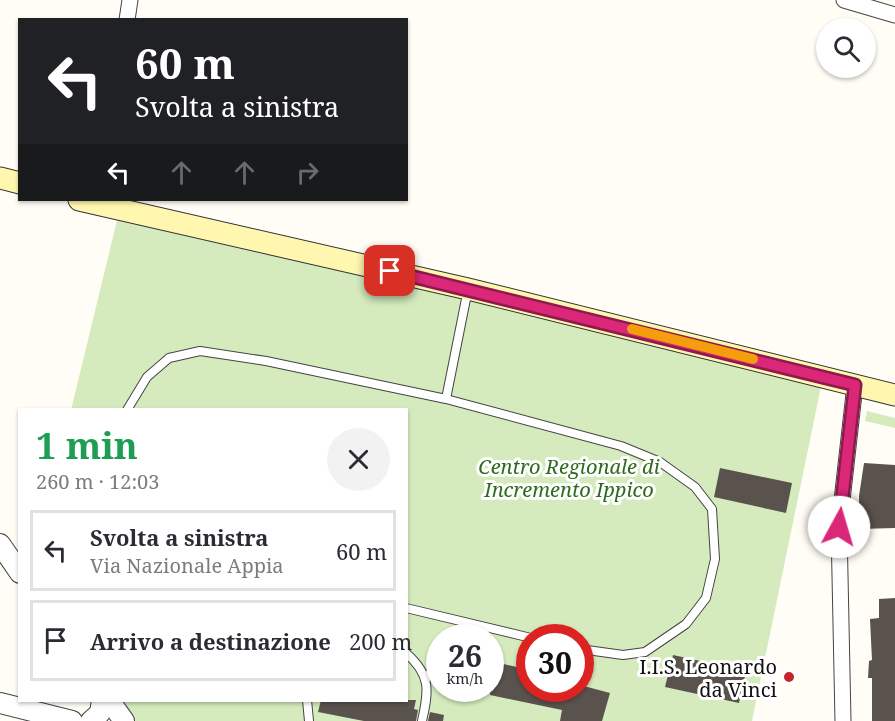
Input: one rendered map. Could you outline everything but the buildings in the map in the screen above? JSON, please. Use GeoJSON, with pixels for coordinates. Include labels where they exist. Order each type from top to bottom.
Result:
{"type":"FeatureCollection","features":[{"type":"Feature","properties":{"kind":"main road"},"geometry":{"type":"LineString","coordinates":[[0,178],[18,182]]}},
{"type":"Feature","properties":{"kind":"main road"},"geometry":{"type":"LineString","coordinates":[[90,201],[468,289],[895,395]]}},
{"type":"Feature","properties":{"kind":"street"},"geometry":{"type":"LineString","coordinates":[[126,18],[130,0]]}},
{"type":"Feature","properties":{"kind":"street"},"geometry":{"type":"LineString","coordinates":[[844,0],[895,15]]}},
{"type":"Feature","properties":{"kind":"street"},"geometry":{"type":"LineString","coordinates":[[843,721],[839,527],[855,385]]}},
{"type":"Feature","properties":{"kind":"street"},"geometry":{"type":"LineString","coordinates":[[0,544],[18,570]]}},
{"type":"Feature","properties":{"kind":"street"},"geometry":{"type":"LineString","coordinates":[[91,721],[100,713],[102,702]]}},
{"type":"Feature","properties":{"kind":"street"},"geometry":{"type":"LineString","coordinates":[[110,702],[124,721]]}},
{"type":"Feature","properties":{"kind":"street"},"geometry":{"type":"LineString","coordinates":[[0,703],[72,721]]}},
{"type":"Feature","properties":{"kind":"lane"},"geometry":{"type":"LineString","coordinates":[[446,399],[468,289]]}},
{"type":"Feature","properties":{"kind":"lane"},"geometry":{"type":"LineString","coordinates":[[127,408],[147,377],[170,358],[200,351],[266,361],[446,399],[621,446],[660,462],[695,487],[712,509],[715,559],[706,598],[686,624],[645,652],[623,655],[594,651]]}},
{"type":"Feature","properties":{"kind":"lane"},"geometry":{"type":"LineString","coordinates":[[408,608],[516,634]]}},
{"type":"Feature","properties":{"kind":"lane"},"geometry":{"type":"LineString","coordinates":[[408,655],[418,663],[426,676]]}},
{"type":"Feature","properties":{"kind":"lane"},"geometry":{"type":"LineString","coordinates":[[422,721],[426,687]]}},
{"type":"Feature","properties":{"kind":"lane"},"geometry":{"type":"LineString","coordinates":[[307,702],[309,721]]}},
{"type":"Feature","properties":{"kind":"green space","name":"Centro Regionale di Incremento Ippico"},"geometry":{"type":"Polygon","coordinates":[[[120,208],[823,377],[752,721],[131,721],[119,702],[408,702],[408,408],[71,408],[120,208]]]}},
{"type":"Feature","properties":{"kind":"green space"},"geometry":{"type":"Polygon","coordinates":[[[867,411],[895,418],[895,428],[865,421],[867,411]]]}},
{"type":"Feature","properties":{"kind":"slow traffic"},"geometry":{"type":"LineString","coordinates":[[632,329],[753,359]]}},
{"type":"Feature","properties":{"kind":"place","name":"I.I.S. Leonardo da Vinci"},"geometry":{"type":"Point","coordinates":[789,677]}},
{"type":"Feature","properties":{"kind":"route"},"geometry":{"type":"LineString","coordinates":[[390,271],[855,385],[839,527]]}}]}
